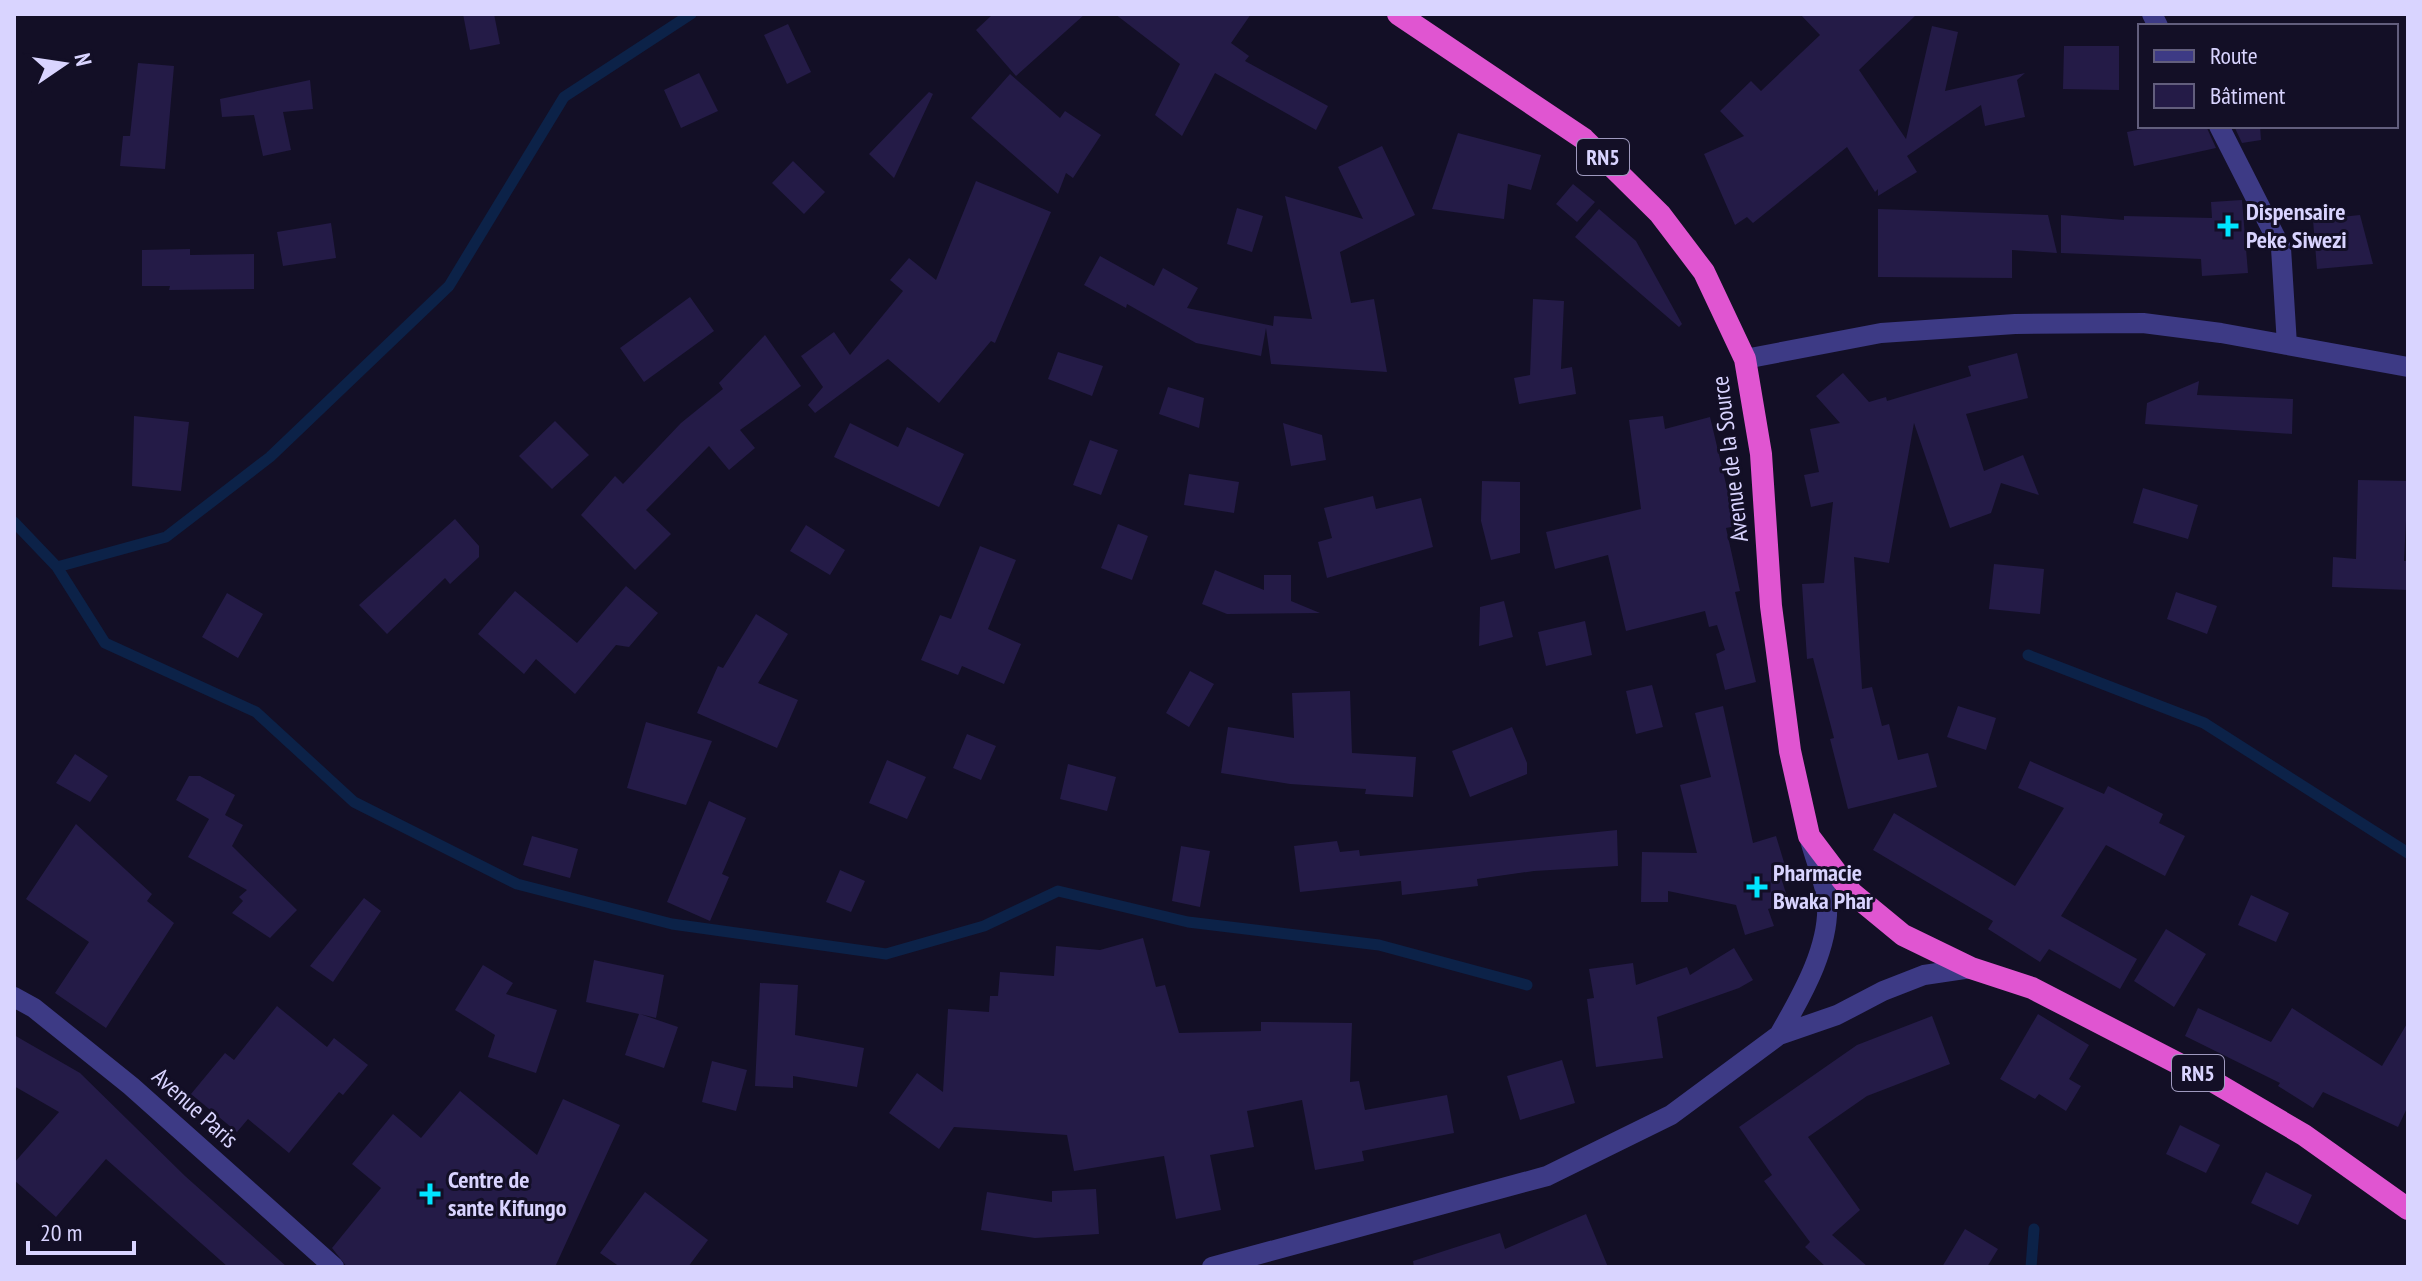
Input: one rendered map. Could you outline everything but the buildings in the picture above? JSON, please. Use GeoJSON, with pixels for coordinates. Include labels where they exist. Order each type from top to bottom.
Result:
{"type":"FeatureCollection","features":[{"type":"Feature","properties":{"kind":"highway","name":"Avenue de la Source"},"geometry":{"type":"LineString","coordinates":[[1398,14],[1584,139],[1649,203],[1704,272],[1745,359],[1761,454],[1771,606],[1788,737],[1809,836],[1852,893],[1903,935],[1971,968]]}},
{"type":"Feature","properties":{"kind":"highway","name":"RN5"},"geometry":{"type":"LineString","coordinates":[[1971,968],[2032,988],[2214,1082],[2304,1135],[2408,1209]]}},
{"type":"Feature","properties":{"kind":"street"},"geometry":{"type":"LineString","coordinates":[[2220,128],[2281,248],[2287,345]]}},
{"type":"Feature","properties":{"kind":"street"},"geometry":{"type":"LineString","coordinates":[[1745,359],[1881,333],[2015,324],[2143,323],[2408,367]]}},
{"type":"Feature","properties":{"kind":"street"},"geometry":{"type":"LineString","coordinates":[[1779,1035],[1805,990],[1821,949],[1827,897],[1809,836]]}},
{"type":"Feature","properties":{"kind":"street"},"geometry":{"type":"LineString","coordinates":[[1212,1267],[1547,1176],[1671,1115],[1779,1035],[1837,1015],[1924,975],[1971,968]]}},
{"type":"Feature","properties":{"kind":"street","name":"Avenue Paris"},"geometry":{"type":"LineString","coordinates":[[14,997],[34,1008],[131,1086],[334,1267]]}},
{"type":"Feature","properties":{"kind":"waterway"},"geometry":{"type":"LineString","coordinates":[[57,567],[166,537],[270,457],[449,286],[564,97],[691,14]]}},
{"type":"Feature","properties":{"kind":"waterway"},"geometry":{"type":"LineString","coordinates":[[14,522],[57,567],[105,643],[256,712],[354,802],[517,884],[672,924],[886,954],[984,926],[1058,891],[1188,922],[1379,945],[1527,985]]}},
{"type":"Feature","properties":{"kind":"waterway"},"geometry":{"type":"LineString","coordinates":[[2028,655],[2204,723],[2408,853]]}},
{"type":"Feature","properties":{"kind":"waterway"},"geometry":{"type":"LineString","coordinates":[[2031,1267],[2034,1229]]}},
{"type":"Feature","properties":{"kind":"place","name":"Dispensaire Peke Siwezi"},"geometry":{"type":"Point","coordinates":[2228,226]}},
{"type":"Feature","properties":{"kind":"place","name":"Pharmacie Bwaka Phar"},"geometry":{"type":"Point","coordinates":[1757,887]}},
{"type":"Feature","properties":{"kind":"place","name":"Centre de sante Kifungo"},"geometry":{"type":"Point","coordinates":[430,1194]}}]}
